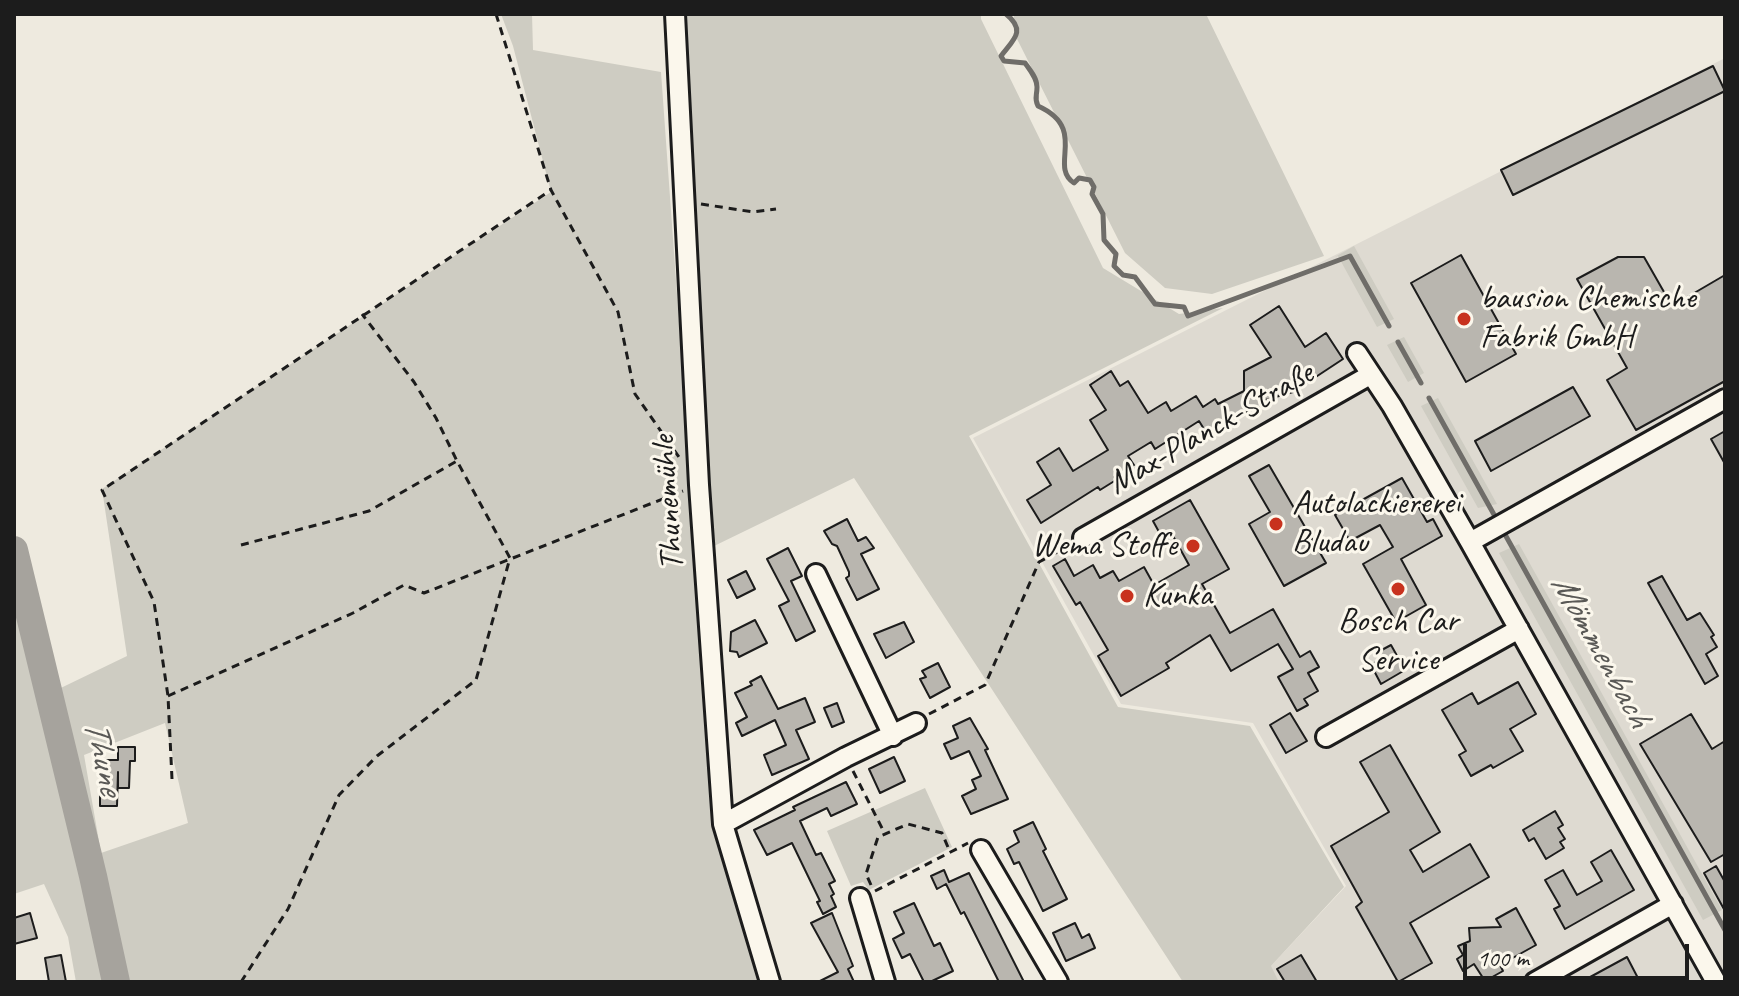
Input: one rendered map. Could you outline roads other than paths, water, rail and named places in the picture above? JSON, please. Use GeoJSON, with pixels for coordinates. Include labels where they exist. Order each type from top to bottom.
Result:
{"type":"FeatureCollection","features":[{"type":"Feature","properties":{"kind":"street","name":"Thunemühle"},"geometry":{"type":"LineString","coordinates":[[675,14],[699,485],[723,824],[770,982]]}},
{"type":"Feature","properties":{"kind":"street","name":"Max-Planck-Straße"},"geometry":{"type":"LineString","coordinates":[[1357,353],[1392,406],[1470,542],[1716,982]]}},
{"type":"Feature","properties":{"kind":"street","name":"Max-Planck-Straße"},"geometry":{"type":"LineString","coordinates":[[1083,538],[1370,375]]}},
{"type":"Feature","properties":{"kind":"street"},"geometry":{"type":"LineString","coordinates":[[1470,542],[1725,399]]}},
{"type":"Feature","properties":{"kind":"street"},"geometry":{"type":"LineString","coordinates":[[816,574],[893,736]]}},
{"type":"Feature","properties":{"kind":"street"},"geometry":{"type":"LineString","coordinates":[[1326,737],[1519,629]]}},
{"type":"Feature","properties":{"kind":"street"},"geometry":{"type":"LineString","coordinates":[[723,824],[916,723]]}},
{"type":"Feature","properties":{"kind":"street"},"geometry":{"type":"LineString","coordinates":[[981,850],[1058,982]]}},
{"type":"Feature","properties":{"kind":"street"},"geometry":{"type":"LineString","coordinates":[[867,895],[885,982]]}},
{"type":"Feature","properties":{"kind":"street"},"geometry":{"type":"LineString","coordinates":[[1535,982],[1673,904]]}},
{"type":"Feature","properties":{"kind":"waterway","name":"Mömmenbach"},"geometry":{"type":"LineString","coordinates":[[1006,14],[1016,25],[1017,31],[1001,56],[1004,61],[1025,63],[1033,74],[1037,84],[1038,106],[1053,115],[1065,136],[1067,176],[1074,183],[1079,178],[1090,180],[1094,187],[1092,194],[1103,214],[1104,240],[1116,254],[1114,266],[1123,275],[1135,277],[1155,304],[1184,307],[1188,316],[1350,256],[1389,326]]}},
{"type":"Feature","properties":{"kind":"waterway","name":"Mömmenbach"},"geometry":{"type":"LineString","coordinates":[[1398,342],[1421,383]]}},
{"type":"Feature","properties":{"kind":"waterway","name":"Mömmenbach"},"geometry":{"type":"LineString","coordinates":[[1429,398],[1497,520]]}},
{"type":"Feature","properties":{"kind":"waterway","name":"Mömmenbach"},"geometry":{"type":"LineString","coordinates":[[1502,529],[1725,930]]}},
{"type":"Feature","properties":{"kind":"waterway","name":"Thune"},"geometry":{"type":"LineString","coordinates":[[14,550],[116,982]]}},
{"type":"Feature","properties":{"kind":"place","name":"bausion Chemische Fabrik GmbH"},"geometry":{"type":"Point","coordinates":[1464,319]}},
{"type":"Feature","properties":{"kind":"place","name":"Autolackiererei Bludau"},"geometry":{"type":"Point","coordinates":[1276,524]}},
{"type":"Feature","properties":{"kind":"place","name":"Wema Stoffe"},"geometry":{"type":"Point","coordinates":[1193,546]}},
{"type":"Feature","properties":{"kind":"place","name":"Bosch Car Service"},"geometry":{"type":"Point","coordinates":[1398,589]}},
{"type":"Feature","properties":{"kind":"place","name":"Kunka"},"geometry":{"type":"Point","coordinates":[1127,596]}}]}
